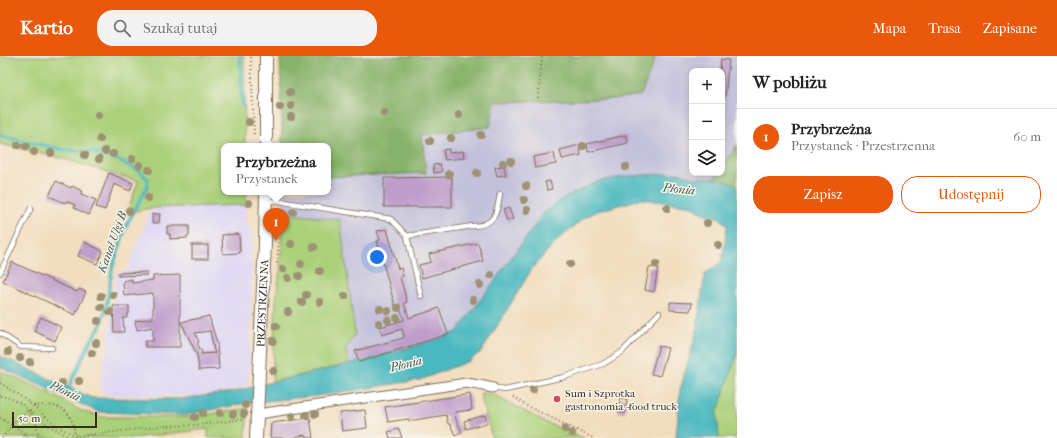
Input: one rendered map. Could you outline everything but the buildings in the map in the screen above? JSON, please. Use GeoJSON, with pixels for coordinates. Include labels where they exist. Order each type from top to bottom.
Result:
{"type":"FeatureCollection","features":[{"type":"Feature","properties":{"kind":"street"},"geometry":{"type":"LineString","coordinates":[[266,56],[266,143]]}},
{"type":"Feature","properties":{"kind":"street","name":"PRZESTRZENNA"},"geometry":{"type":"LineString","coordinates":[[256,438],[255,413],[259,384],[266,197]]}},
{"type":"Feature","properties":{"kind":"street"},"geometry":{"type":"LineString","coordinates":[[255,413],[466,384],[493,388]]}},
{"type":"Feature","properties":{"kind":"lane"},"geometry":{"type":"LineString","coordinates":[[407,236],[482,226],[491,220],[496,214],[500,194]]}},
{"type":"Feature","properties":{"kind":"lane"},"geometry":{"type":"LineString","coordinates":[[266,197],[278,201],[390,219],[407,236],[421,296]]}},
{"type":"Feature","properties":{"kind":"lane"},"geometry":{"type":"LineString","coordinates":[[0,273],[30,208]]}},
{"type":"Feature","properties":{"kind":"lane"},"geometry":{"type":"LineString","coordinates":[[493,388],[505,390],[564,377],[603,364],[622,352],[659,314]]}},
{"type":"Feature","properties":{"kind":"lane"},"geometry":{"type":"LineString","coordinates":[[0,333],[21,346],[52,348]]}},
{"type":"Feature","properties":{"kind":"path"},"geometry":{"type":"LineString","coordinates":[[538,98],[542,56]]}},
{"type":"Feature","properties":{"kind":"path"},"geometry":{"type":"LineString","coordinates":[[251,57],[254,135]]}},
{"type":"Feature","properties":{"kind":"path"},"geometry":{"type":"LineString","coordinates":[[0,383],[34,406],[55,425],[80,436]]}},
{"type":"Feature","properties":{"kind":"path"},"geometry":{"type":"LineString","coordinates":[[505,390],[527,406],[593,438]]}},
{"type":"Feature","properties":{"kind":"path"},"geometry":{"type":"LineString","coordinates":[[0,396],[11,398],[48,425],[69,437]]}},
{"type":"Feature","properties":{"kind":"path"},"geometry":{"type":"LineString","coordinates":[[34,406],[49,404],[59,407],[67,412],[71,417],[75,435]]}},
{"type":"Feature","properties":{"kind":"path"},"geometry":{"type":"LineString","coordinates":[[2,438],[16,420],[29,410]]}},
{"type":"Feature","properties":{"kind":"path"},"geometry":{"type":"LineString","coordinates":[[29,410],[37,424],[38,438]]}},
{"type":"Feature","properties":{"kind":"path"},"geometry":{"type":"LineString","coordinates":[[66,438],[160,426],[198,425],[255,413]]}},
{"type":"Feature","properties":{"kind":"path"},"geometry":{"type":"LineString","coordinates":[[0,418],[13,425],[29,438]]}},
{"type":"Feature","properties":{"kind":"shaded area"},"geometry":{"type":"Polygon","coordinates":[[[656,56],[737,56],[737,145],[725,163],[725,68],[689,68],[689,176],[716,176],[715,178],[694,178],[680,173],[628,176],[599,181],[544,213],[457,332],[439,339],[349,364],[345,349],[340,221],[283,213],[283,195],[331,195],[331,177],[426,173],[422,135],[489,127],[495,102],[614,99],[641,95],[656,56]]]}},
{"type":"Feature","properties":{"kind":"shaded area"},"geometry":{"type":"Polygon","coordinates":[[[246,205],[246,222],[252,234],[251,342],[248,386],[217,393],[194,396],[108,395],[102,391],[100,382],[108,344],[116,277],[118,272],[127,271],[151,208],[246,205]]]}},
{"type":"Feature","properties":{"kind":"green space"},"geometry":{"type":"Polygon","coordinates":[[[0,56],[244,56],[245,143],[221,143],[221,195],[246,195],[246,205],[151,208],[127,213],[138,181],[50,155],[0,144],[0,56]]]}},
{"type":"Feature","properties":{"kind":"green space"},"geometry":{"type":"Polygon","coordinates":[[[280,56],[656,56],[641,95],[614,99],[495,102],[490,127],[422,135],[426,173],[331,177],[331,143],[282,143],[280,56]]]}},
{"type":"Feature","properties":{"kind":"green space"},"geometry":{"type":"Polygon","coordinates":[[[737,145],[737,185],[715,178],[716,176],[725,176],[725,163],[737,145]]]}},
{"type":"Feature","properties":{"kind":"green space"},"geometry":{"type":"Polygon","coordinates":[[[283,213],[340,220],[355,334],[345,349],[349,364],[272,382],[276,299],[280,269],[283,213]]]}},
{"type":"Feature","properties":{"kind":"green space"},"geometry":{"type":"Polygon","coordinates":[[[737,348],[737,438],[719,438],[717,413],[736,357],[737,348]]]}},
{"type":"Feature","properties":{"kind":"green space"},"geometry":{"type":"Polygon","coordinates":[[[0,371],[43,390],[82,411],[102,417],[191,417],[248,408],[246,438],[208,438],[208,429],[133,438],[0,438],[0,371]]]}},
{"type":"Feature","properties":{"kind":"green space"},"geometry":{"type":"Polygon","coordinates":[[[480,393],[492,394],[545,422],[584,438],[492,438],[480,393]]]}},
{"type":"Feature","properties":{"kind":"water","name":"Płonia"},"geometry":{"type":"Polygon","coordinates":[[[680,173],[694,178],[715,178],[737,185],[737,348],[736,357],[717,413],[719,438],[676,438],[680,390],[696,334],[705,274],[722,261],[727,226],[720,218],[702,213],[692,206],[641,199],[598,211],[584,218],[556,242],[533,267],[482,351],[469,361],[420,380],[317,396],[247,403],[185,415],[98,412],[0,367],[0,356],[92,398],[180,399],[233,392],[349,364],[439,339],[457,332],[544,213],[565,197],[599,181],[628,176],[680,173]]]}},
{"type":"Feature","properties":{"kind":"waterway"},"geometry":{"type":"LineString","coordinates":[[240,56],[242,106]]}},
{"type":"Feature","properties":{"kind":"waterway","name":"Kanał Ulgi B"},"geometry":{"type":"LineString","coordinates":[[0,135],[64,150],[93,152],[115,159],[138,170],[148,179],[147,187],[127,224],[112,269],[107,303],[101,325],[89,344],[67,391]]}},
{"type":"Feature","properties":{"kind":"place","name":"Przybrzeżna"},"geometry":{"type":"Point","coordinates":[276,241]}},
{"type":"Feature","properties":{"kind":"place","name":"Sum i Szprotka gastronomia -food truck"},"geometry":{"type":"Point","coordinates":[557,399]}}]}
